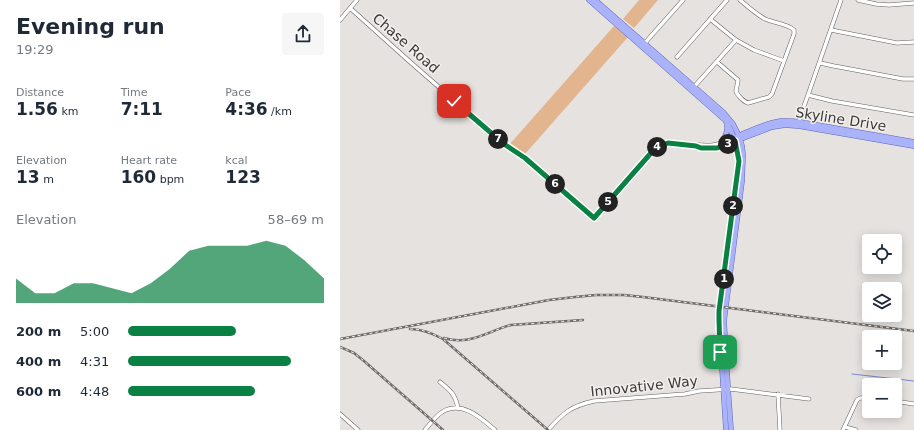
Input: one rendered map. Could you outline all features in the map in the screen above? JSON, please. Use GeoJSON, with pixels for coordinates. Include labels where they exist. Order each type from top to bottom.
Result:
{"type":"FeatureCollection","features":[{"type":"Feature","properties":{"kind":"main road"},"geometry":{"type":"LineString","coordinates":[[589,0],[693,89],[726,122],[737,139]]}},
{"type":"Feature","properties":{"kind":"main road"},"geometry":{"type":"LineString","coordinates":[[595,0],[643,45]]}},
{"type":"Feature","properties":{"kind":"main road"},"geometry":{"type":"LineString","coordinates":[[693,89],[723,112],[733,124],[743,155],[742,181],[725,313],[723,351],[726,430]]}},
{"type":"Feature","properties":{"kind":"main road"},"geometry":{"type":"LineString","coordinates":[[720,144],[727,131],[726,122]]}},
{"type":"Feature","properties":{"kind":"main road","name":"Skyline Drive"},"geometry":{"type":"LineString","coordinates":[[737,139],[772,127],[800,124],[914,142]]}},
{"type":"Feature","properties":{"kind":"main road","name":"Skyline Drive"},"geometry":{"type":"LineString","coordinates":[[800,124],[914,146]]}},
{"type":"Feature","properties":{"kind":"main road"},"geometry":{"type":"LineString","coordinates":[[725,389],[731,430]]}},
{"type":"Feature","properties":{"kind":"street"},"geometry":{"type":"LineString","coordinates":[[340,20],[357,0]]}},
{"type":"Feature","properties":{"kind":"street"},"geometry":{"type":"LineString","coordinates":[[643,45],[683,0]]}},
{"type":"Feature","properties":{"kind":"street"},"geometry":{"type":"LineString","coordinates":[[677,57],[727,0]]}},
{"type":"Feature","properties":{"kind":"street"},"geometry":{"type":"LineString","coordinates":[[717,62],[738,80],[736,90],[745,102],[748,103],[769,97],[772,94],[794,34],[794,30],[791,27],[767,20],[755,13],[740,0]]}},
{"type":"Feature","properties":{"kind":"street"},"geometry":{"type":"LineString","coordinates":[[800,124],[808,95],[841,0]]}},
{"type":"Feature","properties":{"kind":"street"},"geometry":{"type":"LineString","coordinates":[[858,0],[889,5],[914,3]]}},
{"type":"Feature","properties":{"kind":"street","name":"Chase Road"},"geometry":{"type":"LineString","coordinates":[[350,8],[408,61],[504,144],[525,158],[594,218]]}},
{"type":"Feature","properties":{"kind":"street"},"geometry":{"type":"LineString","coordinates":[[710,19],[736,40],[754,50],[784,61]]}},
{"type":"Feature","properties":{"kind":"street"},"geometry":{"type":"LineString","coordinates":[[831,30],[897,42],[914,42]]}},
{"type":"Feature","properties":{"kind":"street"},"geometry":{"type":"LineString","coordinates":[[693,89],[736,40]]}},
{"type":"Feature","properties":{"kind":"street"},"geometry":{"type":"LineString","coordinates":[[820,63],[902,79],[914,79]]}},
{"type":"Feature","properties":{"kind":"street"},"geometry":{"type":"LineString","coordinates":[[808,95],[914,115]]}},
{"type":"Feature","properties":{"kind":"street","name":"Skyline Drive"},"geometry":{"type":"LineString","coordinates":[[696,146],[701,148],[717,148],[737,139]]}},
{"type":"Feature","properties":{"kind":"street","name":"Skyline Drive"},"geometry":{"type":"LineString","coordinates":[[594,218],[657,147],[668,143],[696,146],[714,145],[737,139]]}},
{"type":"Feature","properties":{"kind":"street"},"geometry":{"type":"LineString","coordinates":[[440,382],[454,395],[458,408]]}},
{"type":"Feature","properties":{"kind":"street","name":"Innovative Way"},"geometry":{"type":"LineString","coordinates":[[548,430],[560,417],[571,409],[594,401],[685,394],[699,391],[725,389],[809,398]]}},
{"type":"Feature","properties":{"kind":"street"},"geometry":{"type":"LineString","coordinates":[[778,394],[780,430]]}},
{"type":"Feature","properties":{"kind":"street"},"geometry":{"type":"LineString","coordinates":[[856,430],[844,428],[857,400],[862,398]]}},
{"type":"Feature","properties":{"kind":"street"},"geometry":{"type":"LineString","coordinates":[[902,402],[914,404]]}},
{"type":"Feature","properties":{"kind":"street"},"geometry":{"type":"LineString","coordinates":[[424,430],[442,412],[449,409],[458,408],[468,410],[495,430]]}},
{"type":"Feature","properties":{"kind":"street"},"geometry":{"type":"LineString","coordinates":[[340,414],[358,430]]}},
{"type":"Feature","properties":{"kind":"shaded area"},"geometry":{"type":"Polygon","coordinates":[[[639,0],[658,0],[634,28],[623,19],[639,0]]]}},
{"type":"Feature","properties":{"kind":"shaded area"},"geometry":{"type":"Polygon","coordinates":[[[614,26],[628,37],[525,154],[509,145],[614,26]]]}},
{"type":"Feature","properties":{"kind":"waterway"},"geometry":{"type":"LineString","coordinates":[[852,374],[914,381]]}},
{"type":"Feature","properties":{"kind":"railway"},"geometry":{"type":"LineString","coordinates":[[340,339],[549,300],[596,295],[643,297],[914,331]]}},
{"type":"Feature","properties":{"kind":"railway"},"geometry":{"type":"LineString","coordinates":[[444,338],[453,340],[471,339],[511,325],[583,320]]}},
{"type":"Feature","properties":{"kind":"railway"},"geometry":{"type":"LineString","coordinates":[[410,329],[427,332],[443,339],[548,430]]}},
{"type":"Feature","properties":{"kind":"railway"},"geometry":{"type":"LineString","coordinates":[[340,347],[354,353],[364,361],[443,430]]}},
{"type":"Feature","properties":{"kind":"route"},"geometry":{"type":"LineString","coordinates":[[454,101],[504,144],[525,158],[594,218],[657,147],[668,143],[696,146],[701,148],[717,148],[735,141],[739,161],[719,311],[720,352]]}}]}
